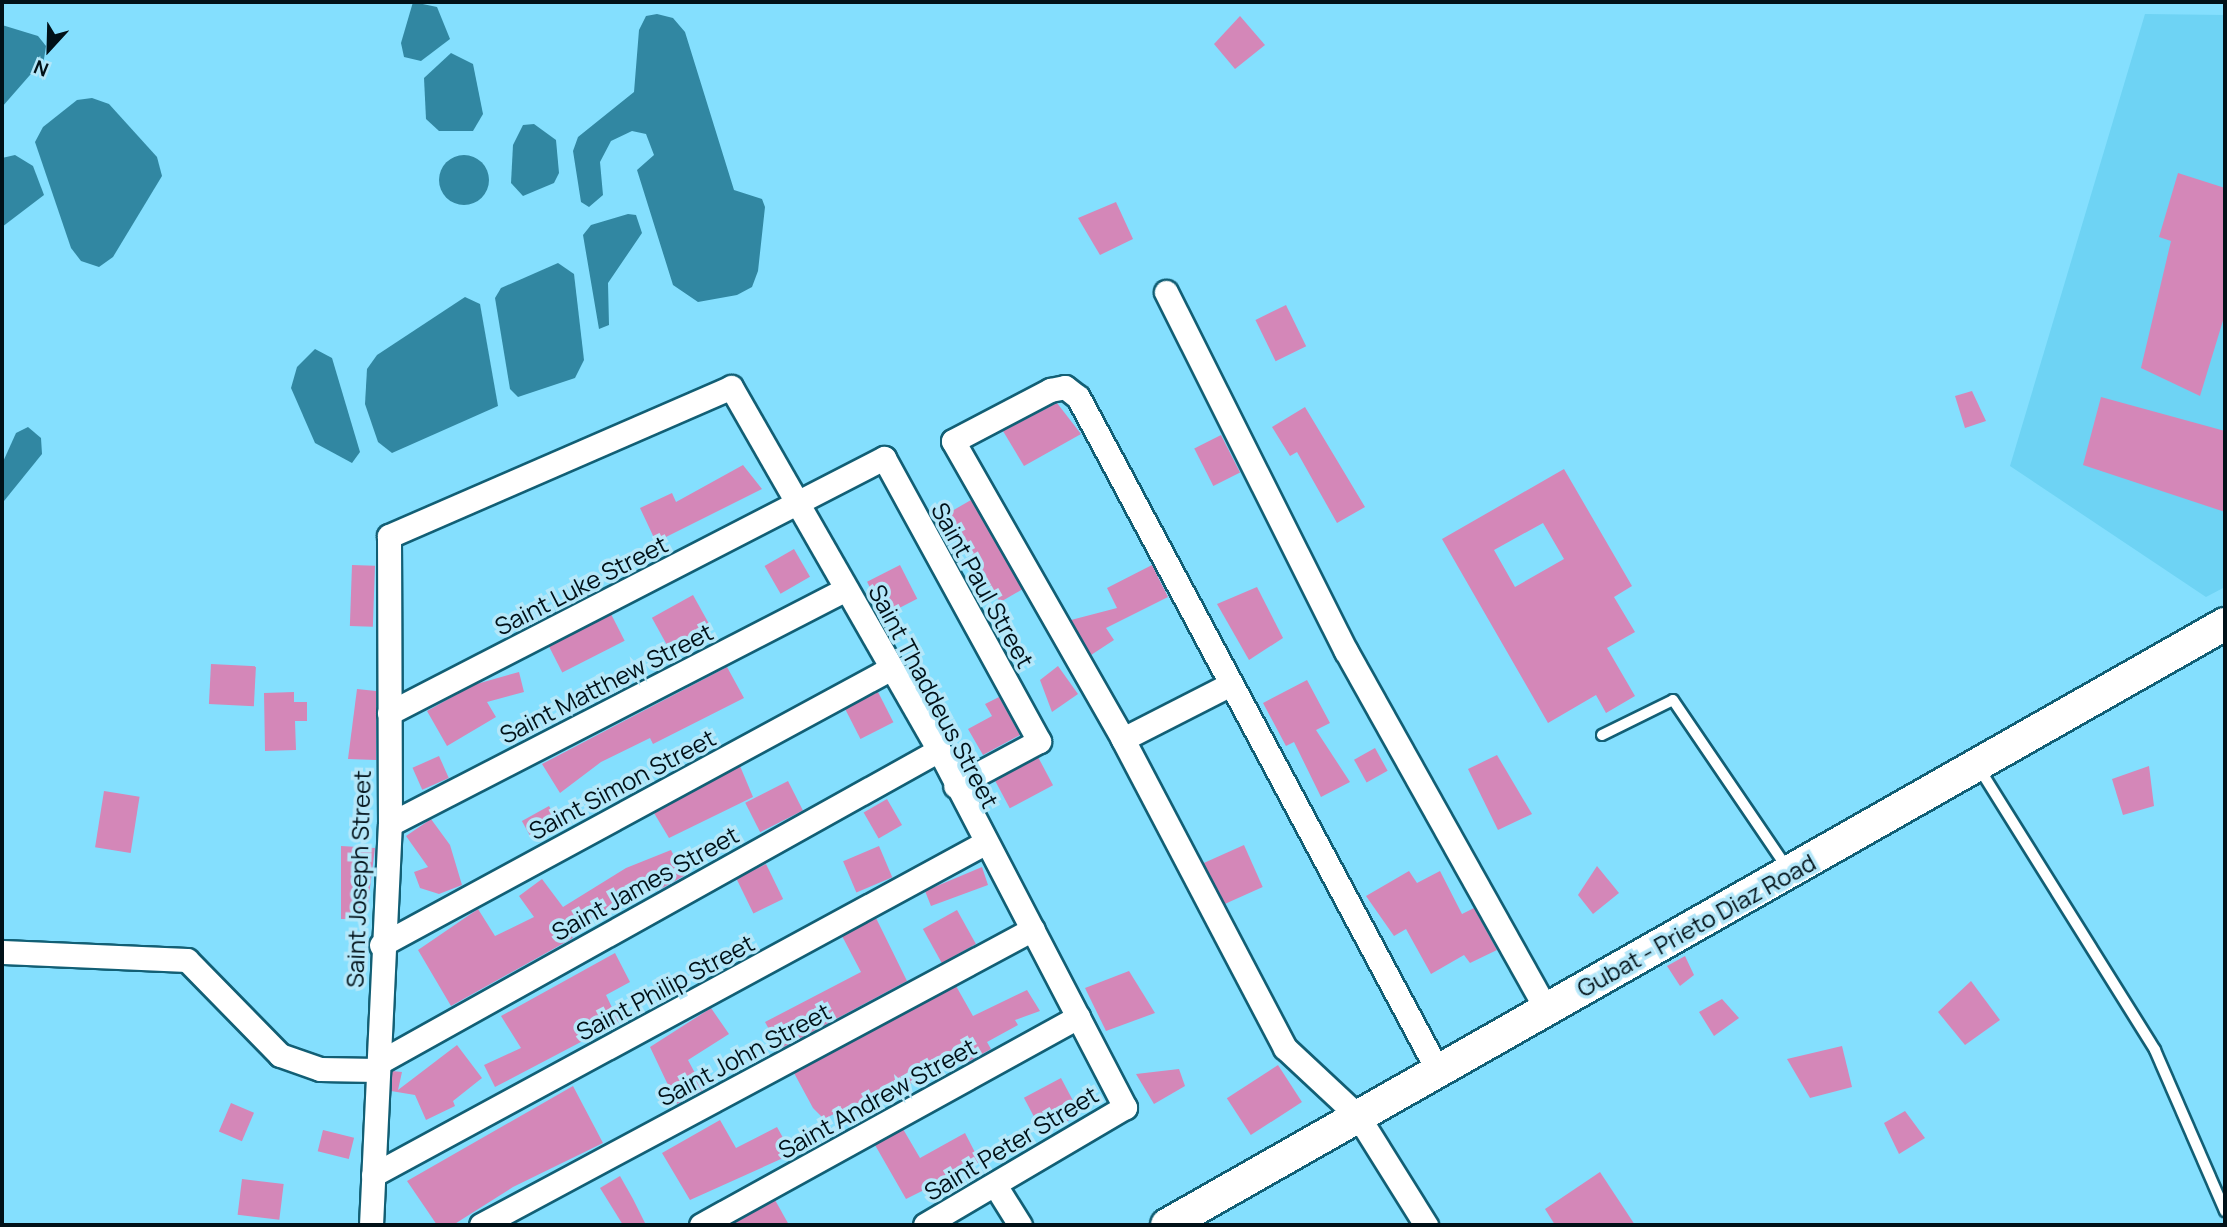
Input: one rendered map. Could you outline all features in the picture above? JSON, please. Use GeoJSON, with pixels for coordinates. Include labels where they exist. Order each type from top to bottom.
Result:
{"type":"FeatureCollection","features":[{"type":"Feature","properties":{"kind":"main road","name":"Gubat - Prieto Diaz Road"},"geometry":{"type":"LineString","coordinates":[[1167,1225],[2225,624]]}},
{"type":"Feature","properties":{"kind":"street"},"geometry":{"type":"LineString","coordinates":[[1166,292],[1346,651],[1546,1009]]}},
{"type":"Feature","properties":{"kind":"street","name":"Saint Thaddeus Street"},"geometry":{"type":"LineString","coordinates":[[389,536],[732,387],[796,505],[846,589],[888,670],[939,750],[983,844],[1033,929],[1125,1107]]}},
{"type":"Feature","properties":{"kind":"street"},"geometry":{"type":"LineString","coordinates":[[1426,1225],[1358,1116],[1285,1048],[1123,739],[953,441],[1050,390],[1065,387],[1078,397],[1438,1071]]}},
{"type":"Feature","properties":{"kind":"street","name":"Saint Paul Street"},"geometry":{"type":"LineString","coordinates":[[796,505],[884,458],[1039,741],[956,786]]}},
{"type":"Feature","properties":{"kind":"street","name":"Saint Luke Street"},"geometry":{"type":"LineString","coordinates":[[389,713],[796,505]]}},
{"type":"Feature","properties":{"kind":"street","name":"Saint Joseph Street"},"geometry":{"type":"LineString","coordinates":[[371,1225],[380,944],[390,824],[389,536]]}},
{"type":"Feature","properties":{"kind":"street","name":"Saint Matthew Street"},"geometry":{"type":"LineString","coordinates":[[390,824],[846,589]]}},
{"type":"Feature","properties":{"kind":"street","name":"Saint Simon Street"},"geometry":{"type":"LineString","coordinates":[[380,944],[888,670]]}},
{"type":"Feature","properties":{"kind":"street"},"geometry":{"type":"LineString","coordinates":[[1123,739],[1231,684]]}},
{"type":"Feature","properties":{"kind":"street","name":"Saint James Street"},"geometry":{"type":"LineString","coordinates":[[377,1067],[939,750]]}},
{"type":"Feature","properties":{"kind":"street","name":"Saint Philip Street"},"geometry":{"type":"LineString","coordinates":[[373,1175],[983,844]]}},
{"type":"Feature","properties":{"kind":"street","name":"Saint John Street"},"geometry":{"type":"LineString","coordinates":[[481,1225],[1033,929]]}},
{"type":"Feature","properties":{"kind":"street"},"geometry":{"type":"LineString","coordinates":[[2,952],[187,960],[280,1055],[320,1069],[377,1067]]}},
{"type":"Feature","properties":{"kind":"street","name":"Saint Andrew Street"},"geometry":{"type":"LineString","coordinates":[[701,1225],[1078,1017]]}},
{"type":"Feature","properties":{"kind":"street","name":"Saint Peter Street"},"geometry":{"type":"LineString","coordinates":[[925,1225],[1125,1107]]}},
{"type":"Feature","properties":{"kind":"street"},"geometry":{"type":"LineString","coordinates":[[995,1185],[1020,1225]]}},
{"type":"Feature","properties":{"kind":"lane"},"geometry":{"type":"LineString","coordinates":[[1602,735],[1673,700],[1790,872]]}},
{"type":"Feature","properties":{"kind":"lane"},"geometry":{"type":"LineString","coordinates":[[1978,765],[2155,1050],[2225,1211]]}},
{"type":"Feature","properties":{"kind":"shaded area"},"geometry":{"type":"Polygon","coordinates":[[[413,2],[437,7],[450,39],[421,61],[404,57],[401,43],[413,2]]]}},
{"type":"Feature","properties":{"kind":"shaded area"},"geometry":{"type":"Polygon","coordinates":[[[657,14],[673,18],[685,32],[734,190],[762,199],[765,207],[758,271],[752,287],[737,295],[698,302],[673,285],[637,170],[654,155],[646,134],[632,131],[611,141],[600,162],[603,195],[589,207],[581,202],[573,151],[578,137],[634,92],[639,30],[646,16],[657,14]]]}},
{"type":"Feature","properties":{"kind":"shaded area"},"geometry":{"type":"Polygon","coordinates":[[[2145,14],[2225,15],[2225,587],[2206,597],[2010,466],[2145,14]]]}},
{"type":"Feature","properties":{"kind":"shaded area"},"geometry":{"type":"Polygon","coordinates":[[[2,25],[38,36],[46,46],[44,59],[2,107],[2,25]]]}},
{"type":"Feature","properties":{"kind":"shaded area"},"geometry":{"type":"Polygon","coordinates":[[[451,53],[473,64],[483,114],[473,131],[439,131],[426,119],[424,78],[451,53]]]}},
{"type":"Feature","properties":{"kind":"shaded area"},"geometry":{"type":"Polygon","coordinates":[[[92,98],[109,104],[157,157],[162,176],[113,257],[99,267],[81,261],[71,248],[35,142],[43,127],[77,100],[92,98]]]}},
{"type":"Feature","properties":{"kind":"shaded area"},"geometry":{"type":"Polygon","coordinates":[[[534,124],[556,140],[559,173],[554,183],[523,196],[511,183],[513,145],[523,125],[534,124]]]}},
{"type":"Feature","properties":{"kind":"shaded area"},"geometry":{"type":"Polygon","coordinates":[[[15,155],[33,166],[44,195],[2,227],[2,158],[15,155]]]}},
{"type":"Feature","properties":{"kind":"shaded area"},"geometry":{"type":"Polygon","coordinates":[[[464,155],[482,162],[489,180],[482,198],[464,205],[446,198],[439,180],[446,162],[464,155]]]}},
{"type":"Feature","properties":{"kind":"shaded area"},"geometry":{"type":"Polygon","coordinates":[[[628,214],[636,215],[642,233],[608,283],[609,325],[599,329],[583,235],[591,225],[628,214]]]}},
{"type":"Feature","properties":{"kind":"shaded area"},"geometry":{"type":"Polygon","coordinates":[[[558,263],[574,274],[584,360],[575,378],[518,397],[510,389],[495,298],[501,288],[558,263]]]}},
{"type":"Feature","properties":{"kind":"shaded area"},"geometry":{"type":"Polygon","coordinates":[[[465,297],[480,304],[498,406],[392,453],[378,442],[365,404],[367,369],[377,355],[465,297]]]}},
{"type":"Feature","properties":{"kind":"shaded area"},"geometry":{"type":"Polygon","coordinates":[[[315,349],[332,358],[360,452],[352,463],[315,443],[291,388],[297,367],[315,349]]]}},
{"type":"Feature","properties":{"kind":"shaded area"},"geometry":{"type":"Polygon","coordinates":[[[28,427],[41,438],[42,454],[4,501],[2,464],[16,433],[28,427]]]}},
{"type":"Feature","properties":{"kind":"building"},"geometry":{"type":"Polygon","coordinates":[[[1240,16],[1265,45],[1235,69],[1214,44],[1240,16]]]}},
{"type":"Feature","properties":{"kind":"building"},"geometry":{"type":"Polygon","coordinates":[[[2178,173],[2225,188],[2225,314],[2200,396],[2141,368],[2171,241],[2159,237],[2178,173]]]}},
{"type":"Feature","properties":{"kind":"building"},"geometry":{"type":"Polygon","coordinates":[[[1116,202],[1133,239],[1100,255],[1078,218],[1116,202]]]}},
{"type":"Feature","properties":{"kind":"building"},"geometry":{"type":"Polygon","coordinates":[[[1286,305],[1306,346],[1276,361],[1255,320],[1286,305]]]}},
{"type":"Feature","properties":{"kind":"building"},"geometry":{"type":"Polygon","coordinates":[[[1972,391],[1986,421],[1965,428],[1955,396],[1972,391]]]}},
{"type":"Feature","properties":{"kind":"building"},"geometry":{"type":"Polygon","coordinates":[[[2101,397],[2225,431],[2225,512],[2083,465],[2101,397]]]}},
{"type":"Feature","properties":{"kind":"building"},"geometry":{"type":"Polygon","coordinates":[[[1057,403],[1081,434],[1024,466],[1003,431],[1057,403]]]}},
{"type":"Feature","properties":{"kind":"building"},"geometry":{"type":"Polygon","coordinates":[[[1305,407],[1365,507],[1337,523],[1297,452],[1290,456],[1272,427],[1305,407]]]}},
{"type":"Feature","properties":{"kind":"building"},"geometry":{"type":"Polygon","coordinates":[[[1221,435],[1240,472],[1213,486],[1194,449],[1221,435]]]}},
{"type":"Feature","properties":{"kind":"building"},"geometry":{"type":"Polygon","coordinates":[[[743,465],[762,489],[656,542],[640,508],[672,493],[676,502],[743,465]]]}},
{"type":"Feature","properties":{"kind":"building"},"geometry":{"type":"Polygon","coordinates":[[[1564,469],[1632,586],[1614,597],[1635,632],[1607,648],[1635,696],[1606,713],[1596,695],[1548,723],[1442,539],[1564,469]],[[1543,523],[1494,550],[1515,587],[1564,559],[1543,523]]]}},
{"type":"Feature","properties":{"kind":"building"},"geometry":{"type":"Polygon","coordinates":[[[971,500],[1022,589],[1000,602],[948,513],[971,500]]]}},
{"type":"Feature","properties":{"kind":"building"},"geometry":{"type":"Polygon","coordinates":[[[794,549],[810,577],[781,594],[765,566],[794,549]]]}},
{"type":"Feature","properties":{"kind":"building"},"geometry":{"type":"Polygon","coordinates":[[[352,565],[375,566],[373,627],[350,626],[352,565]]]}},
{"type":"Feature","properties":{"kind":"building"},"geometry":{"type":"Polygon","coordinates":[[[900,565],[917,599],[884,616],[867,582],[900,565]]]}},
{"type":"Feature","properties":{"kind":"building"},"geometry":{"type":"Polygon","coordinates":[[[1152,565],[1168,597],[1106,628],[1114,640],[1091,655],[1071,620],[1117,608],[1107,588],[1152,565]]]}},
{"type":"Feature","properties":{"kind":"building"},"geometry":{"type":"Polygon","coordinates":[[[1257,587],[1283,638],[1249,660],[1217,604],[1257,587]]]}},
{"type":"Feature","properties":{"kind":"building"},"geometry":{"type":"Polygon","coordinates":[[[693,595],[712,629],[671,652],[652,618],[693,595]]]}},
{"type":"Feature","properties":{"kind":"building"},"geometry":{"type":"Polygon","coordinates":[[[611,614],[625,641],[562,673],[549,646],[611,614]]]}},
{"type":"Feature","properties":{"kind":"building"},"geometry":{"type":"Polygon","coordinates":[[[211,664],[256,666],[254,706],[209,704],[211,664]]]}},
{"type":"Feature","properties":{"kind":"building"},"geometry":{"type":"Polygon","coordinates":[[[1058,666],[1078,694],[1052,712],[1040,680],[1058,666]]]}},
{"type":"Feature","properties":{"kind":"building"},"geometry":{"type":"Polygon","coordinates":[[[727,667],[744,698],[653,744],[650,738],[601,762],[560,793],[542,764],[727,667]]]}},
{"type":"Feature","properties":{"kind":"building"},"geometry":{"type":"Polygon","coordinates":[[[519,672],[524,692],[487,702],[496,717],[447,746],[427,711],[473,685],[519,672]]]}},
{"type":"Feature","properties":{"kind":"building"},"geometry":{"type":"Polygon","coordinates":[[[1307,680],[1330,723],[1316,730],[1350,782],[1321,797],[1294,742],[1286,746],[1263,703],[1307,680]]]}},
{"type":"Feature","properties":{"kind":"building"},"geometry":{"type":"Polygon","coordinates":[[[357,689],[376,691],[376,760],[348,759],[357,689]]]}},
{"type":"Feature","properties":{"kind":"building"},"geometry":{"type":"Polygon","coordinates":[[[294,692],[294,702],[307,702],[307,721],[295,721],[296,750],[265,751],[264,693],[294,692]]]}},
{"type":"Feature","properties":{"kind":"building"},"geometry":{"type":"Polygon","coordinates":[[[878,692],[893,722],[860,739],[845,709],[878,692]]]}},
{"type":"Feature","properties":{"kind":"building"},"geometry":{"type":"Polygon","coordinates":[[[999,697],[1020,735],[983,755],[968,729],[992,716],[985,704],[999,697]]]}},
{"type":"Feature","properties":{"kind":"building"},"geometry":{"type":"Polygon","coordinates":[[[1375,748],[1388,771],[1367,782],[1354,760],[1375,748]]]}},
{"type":"Feature","properties":{"kind":"building"},"geometry":{"type":"Polygon","coordinates":[[[1497,755],[1532,814],[1498,830],[1468,769],[1497,755]]]}},
{"type":"Feature","properties":{"kind":"building"},"geometry":{"type":"Polygon","coordinates":[[[439,756],[449,778],[422,790],[413,768],[439,756]]]}},
{"type":"Feature","properties":{"kind":"building"},"geometry":{"type":"Polygon","coordinates":[[[1038,757],[1053,785],[1010,808],[995,780],[1038,757]]]}},
{"type":"Feature","properties":{"kind":"building"},"geometry":{"type":"Polygon","coordinates":[[[740,766],[753,797],[669,838],[654,813],[740,766]]]}},
{"type":"Feature","properties":{"kind":"building"},"geometry":{"type":"Polygon","coordinates":[[[2149,766],[2154,806],[2123,815],[2112,779],[2149,766]]]}},
{"type":"Feature","properties":{"kind":"building"},"geometry":{"type":"Polygon","coordinates":[[[788,781],[803,810],[760,832],[745,803],[788,781]]]}},
{"type":"Feature","properties":{"kind":"building"},"geometry":{"type":"Polygon","coordinates":[[[104,791],[140,797],[131,853],[95,847],[104,791]]]}},
{"type":"Feature","properties":{"kind":"building"},"geometry":{"type":"Polygon","coordinates":[[[887,799],[902,825],[879,838],[864,812],[887,799]]]}},
{"type":"Feature","properties":{"kind":"building"},"geometry":{"type":"Polygon","coordinates":[[[549,806],[559,824],[532,839],[522,821],[549,806]]]}},
{"type":"Feature","properties":{"kind":"building"},"geometry":{"type":"Polygon","coordinates":[[[431,819],[450,845],[462,885],[439,894],[420,888],[414,872],[428,867],[406,836],[431,819]]]}},
{"type":"Feature","properties":{"kind":"building"},"geometry":{"type":"Polygon","coordinates":[[[1244,845],[1263,887],[1223,905],[1204,863],[1244,845]]]}},
{"type":"Feature","properties":{"kind":"building"},"geometry":{"type":"Polygon","coordinates":[[[341,846],[375,848],[366,919],[341,919],[341,846]]]}},
{"type":"Feature","properties":{"kind":"building"},"geometry":{"type":"Polygon","coordinates":[[[879,846],[892,877],[856,893],[843,861],[879,846]]]}},
{"type":"Feature","properties":{"kind":"building"},"geometry":{"type":"Polygon","coordinates":[[[671,850],[684,876],[657,891],[653,883],[569,931],[573,938],[451,1006],[418,950],[478,909],[495,936],[534,917],[519,896],[542,879],[563,907],[626,868],[671,850]]]}},
{"type":"Feature","properties":{"kind":"building"},"geometry":{"type":"Polygon","coordinates":[[[766,864],[783,899],[753,914],[736,878],[766,864]]]}},
{"type":"Feature","properties":{"kind":"building"},"geometry":{"type":"Polygon","coordinates":[[[1597,866],[1619,893],[1593,914],[1578,895],[1597,866]]]}},
{"type":"Feature","properties":{"kind":"building"},"geometry":{"type":"Polygon","coordinates":[[[982,867],[988,885],[931,906],[925,891],[982,867]]]}},
{"type":"Feature","properties":{"kind":"building"},"geometry":{"type":"Polygon","coordinates":[[[1409,871],[1417,883],[1440,871],[1462,914],[1474,908],[1497,950],[1470,963],[1464,955],[1431,974],[1406,929],[1394,936],[1366,896],[1409,871]]]}},
{"type":"Feature","properties":{"kind":"building"},"geometry":{"type":"Polygon","coordinates":[[[957,910],[976,944],[942,963],[923,929],[957,910]]]}},
{"type":"Feature","properties":{"kind":"building"},"geometry":{"type":"Polygon","coordinates":[[[876,918],[907,981],[780,1049],[765,1022],[861,972],[842,936],[876,918]]]}},
{"type":"Feature","properties":{"kind":"building"},"geometry":{"type":"Polygon","coordinates":[[[615,953],[630,982],[606,995],[619,1022],[495,1087],[484,1065],[521,1048],[501,1016],[615,953]]]}},
{"type":"Feature","properties":{"kind":"building"},"geometry":{"type":"Polygon","coordinates":[[[1685,956],[1694,975],[1680,986],[1667,966],[1685,956]]]}},
{"type":"Feature","properties":{"kind":"building"},"geometry":{"type":"Polygon","coordinates":[[[1129,971],[1155,1013],[1106,1031],[1085,988],[1129,971]]]}},
{"type":"Feature","properties":{"kind":"building"},"geometry":{"type":"Polygon","coordinates":[[[1971,981],[2000,1020],[1965,1045],[1938,1012],[1971,981]]]}},
{"type":"Feature","properties":{"kind":"building"},"geometry":{"type":"Polygon","coordinates":[[[956,986],[973,1016],[1027,990],[1040,1011],[1015,1020],[1018,1025],[987,1042],[991,1049],[966,1063],[963,1058],[859,1109],[856,1103],[824,1119],[813,1108],[794,1073],[956,986]]]}},
{"type":"Feature","properties":{"kind":"building"},"geometry":{"type":"Polygon","coordinates":[[[1722,999],[1739,1018],[1714,1036],[1699,1012],[1722,999]]]}},
{"type":"Feature","properties":{"kind":"building"},"geometry":{"type":"Polygon","coordinates":[[[711,1008],[729,1034],[688,1060],[704,1090],[677,1104],[650,1047],[711,1008]]]}},
{"type":"Feature","properties":{"kind":"building"},"geometry":{"type":"Polygon","coordinates":[[[457,1045],[482,1078],[453,1101],[455,1106],[426,1120],[415,1095],[391,1091],[392,1071],[402,1072],[398,1090],[457,1045]]]}},
{"type":"Feature","properties":{"kind":"building"},"geometry":{"type":"Polygon","coordinates":[[[1842,1046],[1852,1087],[1810,1098],[1787,1059],[1842,1046]]]}},
{"type":"Feature","properties":{"kind":"building"},"geometry":{"type":"Polygon","coordinates":[[[1278,1065],[1302,1102],[1251,1135],[1227,1098],[1278,1065]]]}},
{"type":"Feature","properties":{"kind":"building"},"geometry":{"type":"Polygon","coordinates":[[[1179,1069],[1185,1086],[1154,1104],[1136,1074],[1179,1069]]]}},
{"type":"Feature","properties":{"kind":"building"},"geometry":{"type":"Polygon","coordinates":[[[1061,1078],[1080,1114],[1043,1134],[1024,1098],[1061,1078]]]}},
{"type":"Feature","properties":{"kind":"building"},"geometry":{"type":"Polygon","coordinates":[[[573,1086],[603,1143],[513,1187],[453,1225],[437,1225],[407,1181],[573,1086]]]}},
{"type":"Feature","properties":{"kind":"building"},"geometry":{"type":"Polygon","coordinates":[[[231,1103],[254,1113],[242,1141],[219,1132],[231,1103]]]}},
{"type":"Feature","properties":{"kind":"building"},"geometry":{"type":"Polygon","coordinates":[[[1905,1111],[1925,1138],[1899,1154],[1884,1123],[1905,1111]]]}},
{"type":"Feature","properties":{"kind":"building"},"geometry":{"type":"Polygon","coordinates":[[[720,1120],[736,1148],[777,1127],[792,1154],[690,1200],[662,1153],[720,1120]]]}},
{"type":"Feature","properties":{"kind":"building"},"geometry":{"type":"Polygon","coordinates":[[[903,1129],[920,1158],[965,1133],[980,1162],[906,1199],[875,1145],[903,1129]]]}},
{"type":"Feature","properties":{"kind":"building"},"geometry":{"type":"Polygon","coordinates":[[[323,1130],[354,1138],[349,1159],[318,1151],[323,1130]]]}},
{"type":"Feature","properties":{"kind":"building"},"geometry":{"type":"Polygon","coordinates":[[[1600,1172],[1635,1225],[1555,1225],[1545,1209],[1600,1172]]]}},
{"type":"Feature","properties":{"kind":"building"},"geometry":{"type":"Polygon","coordinates":[[[620,1176],[646,1225],[623,1225],[600,1188],[620,1176]]]}},
{"type":"Feature","properties":{"kind":"building"},"geometry":{"type":"Polygon","coordinates":[[[242,1179],[284,1184],[279,1220],[238,1215],[242,1179]]]}},
{"type":"Feature","properties":{"kind":"building"},"geometry":{"type":"Polygon","coordinates":[[[775,1200],[789,1225],[731,1225],[775,1200]]]}}]}
